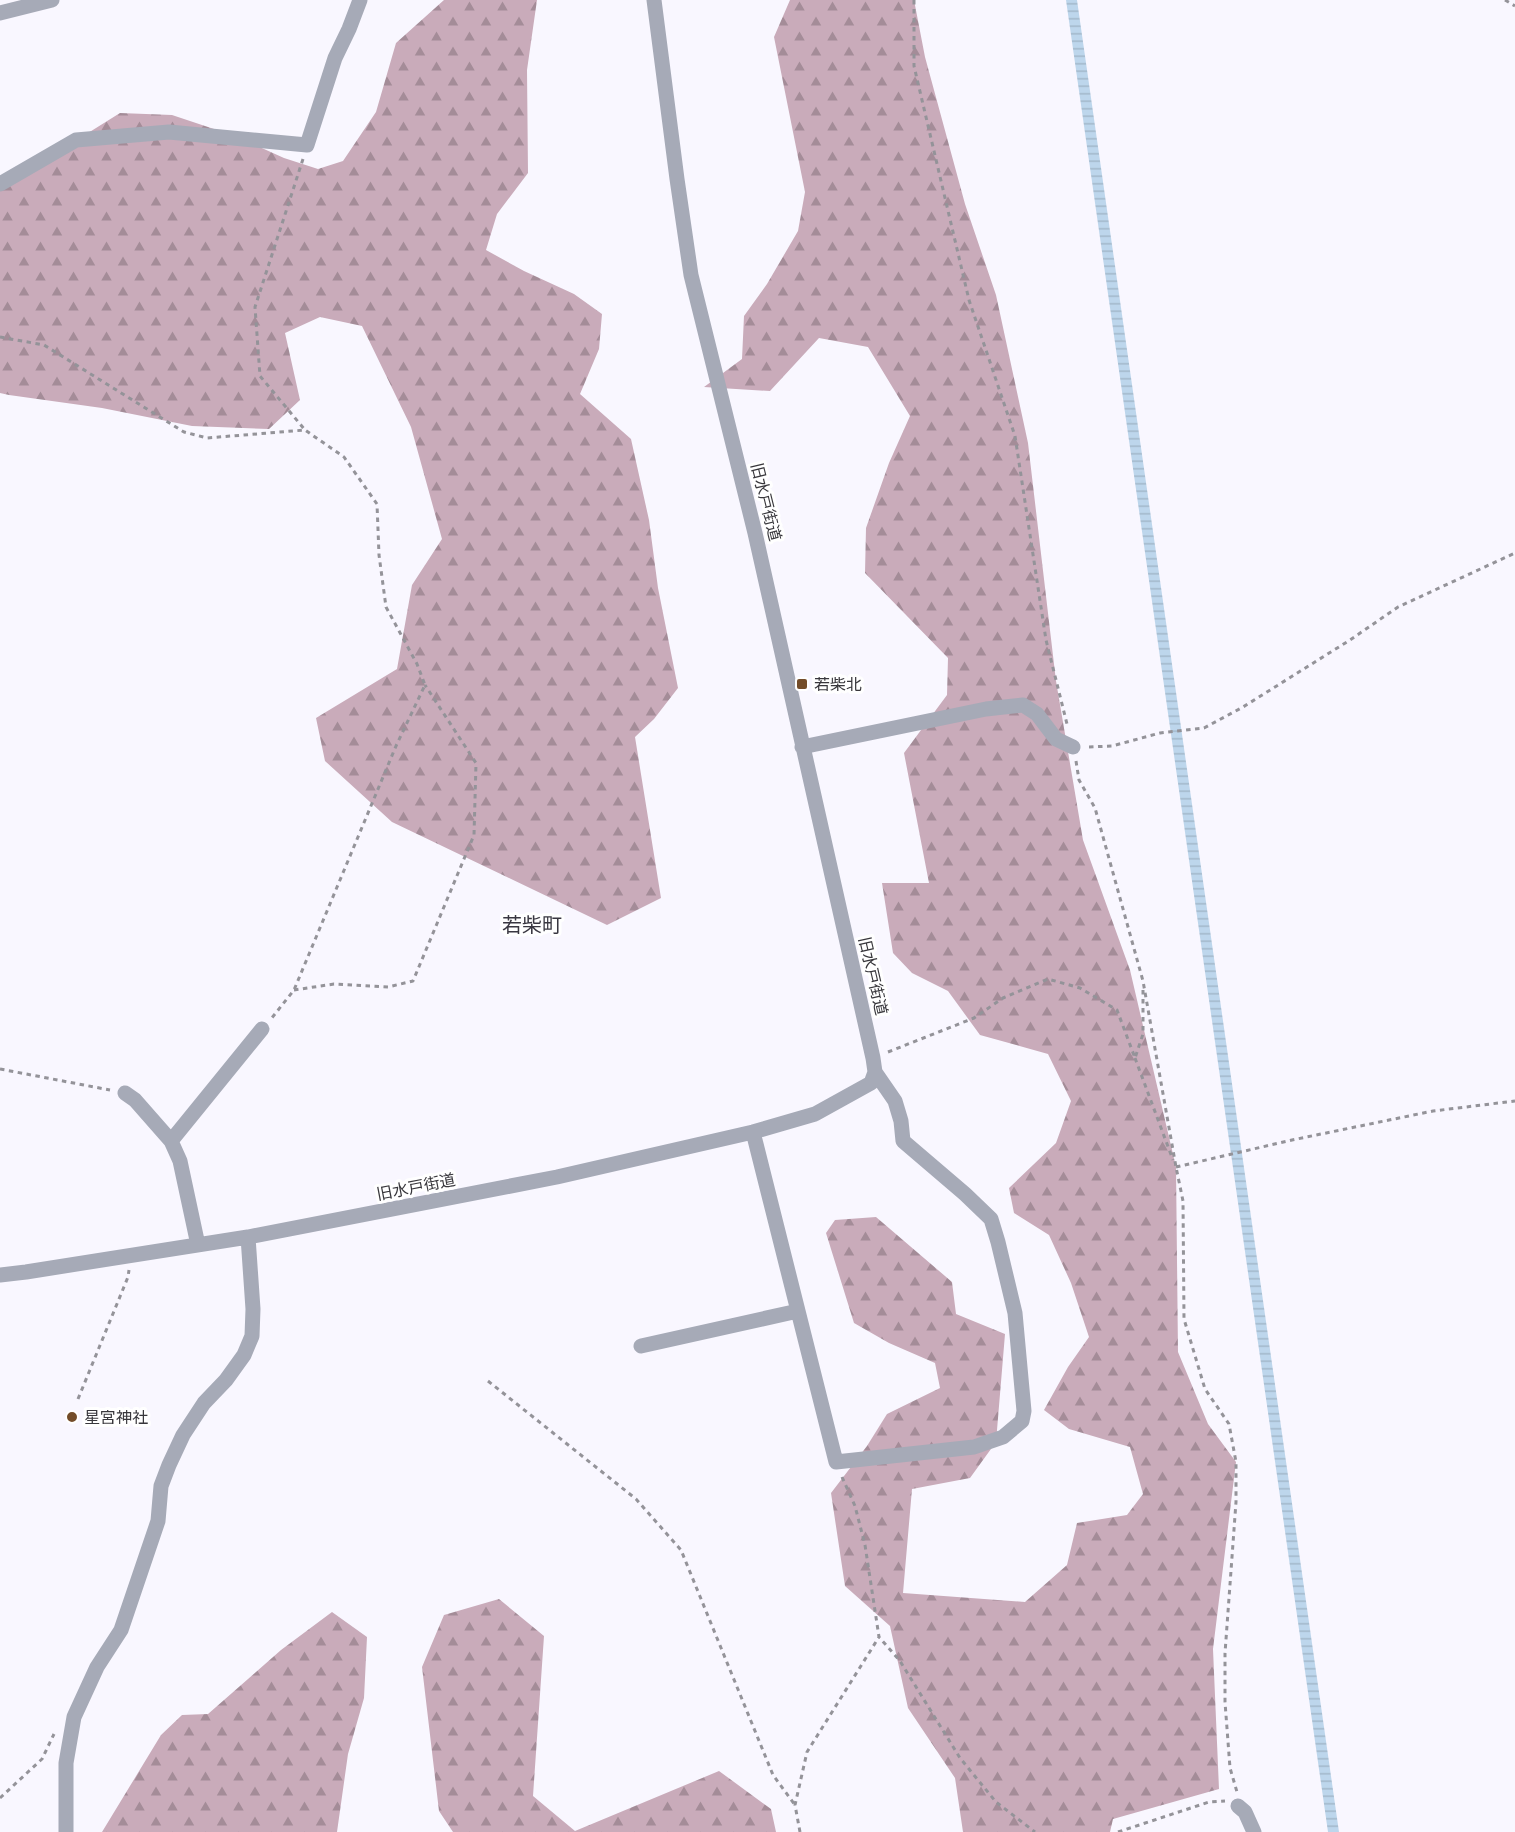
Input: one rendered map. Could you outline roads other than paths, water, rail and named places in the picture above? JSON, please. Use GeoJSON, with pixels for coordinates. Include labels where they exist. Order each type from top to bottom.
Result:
{"type":"FeatureCollection","features":[{"type":"Feature","properties":{"kind":"street"},"geometry":{"type":"LineString","coordinates":[[0,13],[52,0]]}},
{"type":"Feature","properties":{"kind":"street"},"geometry":{"type":"LineString","coordinates":[[0,184],[76,140],[169,132],[307,145],[335,58],[360,0]]}},
{"type":"Feature","properties":{"kind":"street","name":"旧水戸街道"},"geometry":{"type":"LineString","coordinates":[[0,1275],[248,1237],[557,1177],[753,1132],[815,1114],[871,1083],[874,1065],[755,533],[691,275],[654,0]]}},
{"type":"Feature","properties":{"kind":"street"},"geometry":{"type":"LineString","coordinates":[[802,747],[986,709],[1023,705],[1037,714],[1056,740],[1073,747]]}},
{"type":"Feature","properties":{"kind":"street"},"geometry":{"type":"LineString","coordinates":[[171,1141],[262,1029]]}},
{"type":"Feature","properties":{"kind":"street"},"geometry":{"type":"LineString","coordinates":[[753,1132],[836,1461],[974,1447],[1003,1437],[1022,1421],[1024,1411],[1015,1313],[991,1219],[903,1141],[901,1121],[895,1101],[874,1065]]}},
{"type":"Feature","properties":{"kind":"street"},"geometry":{"type":"LineString","coordinates":[[124,1093],[135,1100],[171,1141],[180,1161],[198,1245]]}},
{"type":"Feature","properties":{"kind":"street"},"geometry":{"type":"LineString","coordinates":[[66,1832],[66,1763],[74,1717],[98,1667],[121,1630],[158,1521],[161,1486],[168,1465],[183,1435],[204,1403],[232,1372],[252,1336],[253,1309],[248,1237]]}},
{"type":"Feature","properties":{"kind":"street"},"geometry":{"type":"LineString","coordinates":[[640,1346],[798,1311]]}},
{"type":"Feature","properties":{"kind":"street"},"geometry":{"type":"LineString","coordinates":[[1238,1806],[1245,1812],[1254,1832]]}},
{"type":"Feature","properties":{"kind":"water"},"geometry":{"type":"Polygon","coordinates":[[[1066,0],[1077,0],[1339,1832],[1328,1832],[1066,0]]]}},
{"type":"Feature","properties":{"kind":"place","name":"若柴北"},"geometry":{"type":"Point","coordinates":[802,684]}},
{"type":"Feature","properties":{"kind":"place","name":"星宮神社"},"geometry":{"type":"Point","coordinates":[72,1417]}},
{"type":"Feature","properties":{"kind":"district","name":"若柴町"},"geometry":{"type":"Point","coordinates":[532,925]}}]}
